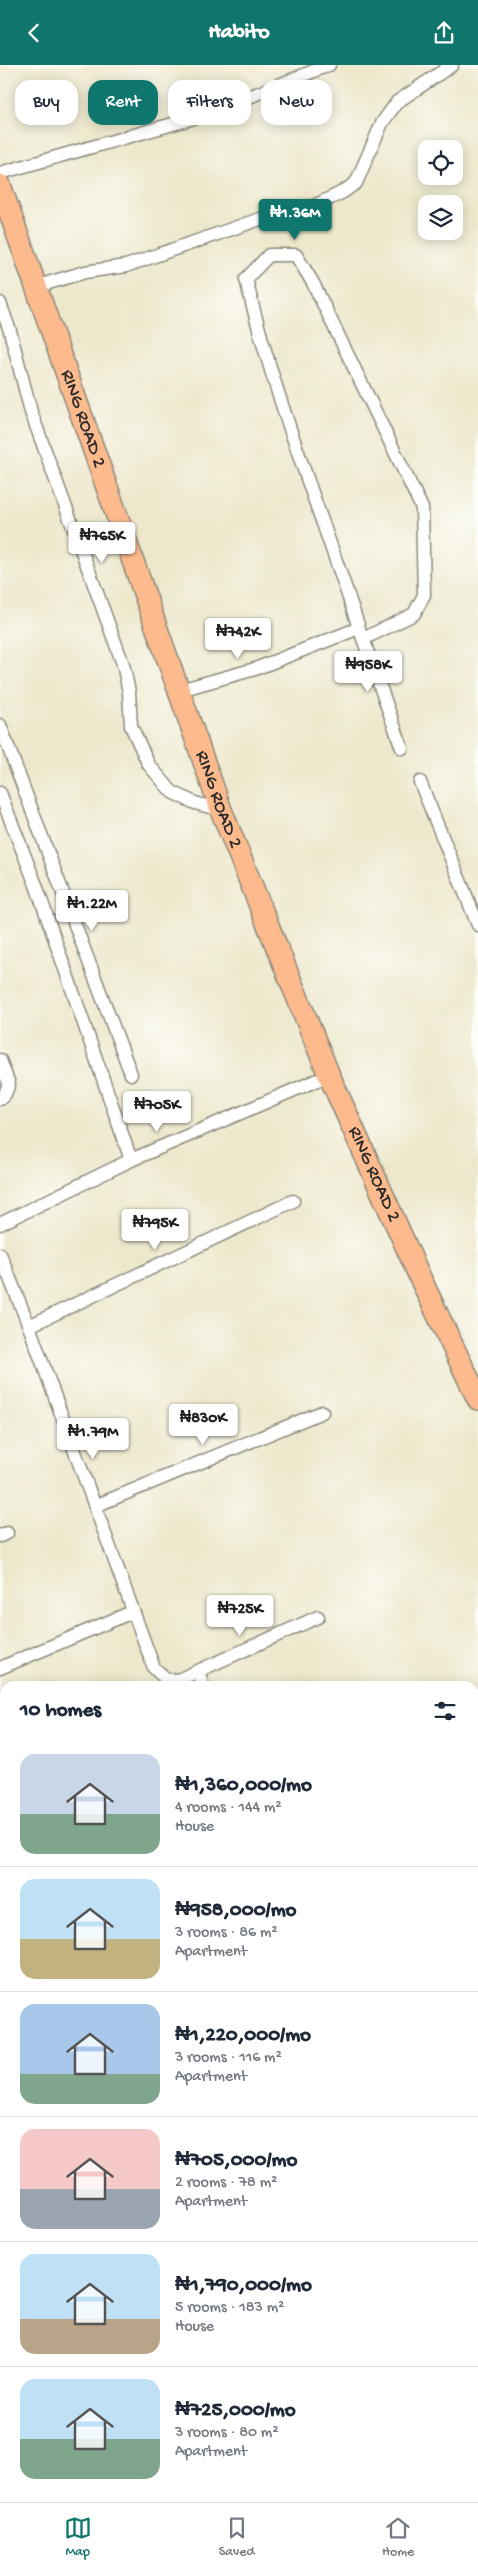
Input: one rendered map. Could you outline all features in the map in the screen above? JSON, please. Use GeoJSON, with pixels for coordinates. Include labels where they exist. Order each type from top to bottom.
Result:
{"type":"FeatureCollection","features":[{"type":"Feature","properties":{"kind":"main road","name":"RING ROAD 2"},"geometry":{"type":"LineString","coordinates":[[0,185],[221,809],[329,1075],[423,1284],[478,1399]]}},
{"type":"Feature","properties":{"kind":"street"},"geometry":{"type":"LineString","coordinates":[[0,173],[201,116],[329,65]]}},
{"type":"Feature","properties":{"kind":"street"},"geometry":{"type":"LineString","coordinates":[[35,287],[85,272],[126,266],[260,219],[314,206],[343,192],[356,183],[382,123],[397,102],[452,65]]}},
{"type":"Feature","properties":{"kind":"street"},"geometry":{"type":"LineString","coordinates":[[180,690],[221,680],[361,634],[414,614],[424,595],[422,508],[313,283],[296,255],[269,255],[246,279],[280,399],[361,634],[402,748]]}},
{"type":"Feature","properties":{"kind":"street"},"geometry":{"type":"LineString","coordinates":[[0,303],[10,331],[31,412],[120,655],[129,692],[131,726],[149,765],[172,792],[195,803],[221,809]]}},
{"type":"Feature","properties":{"kind":"street"},"geometry":{"type":"LineString","coordinates":[[0,725],[131,1074]]}},
{"type":"Feature","properties":{"kind":"street"},"geometry":{"type":"LineString","coordinates":[[420,782],[478,925]]}},
{"type":"Feature","properties":{"kind":"street"},"geometry":{"type":"LineString","coordinates":[[0,793],[36,885],[131,1160]]}},
{"type":"Feature","properties":{"kind":"street"},"geometry":{"type":"LineString","coordinates":[[0,1060],[9,1084],[5,1095],[0,1099]]}},
{"type":"Feature","properties":{"kind":"street"},"geometry":{"type":"LineString","coordinates":[[0,1224],[131,1160],[329,1075]]}},
{"type":"Feature","properties":{"kind":"street"},"geometry":{"type":"LineString","coordinates":[[29,1326],[293,1201]]}},
{"type":"Feature","properties":{"kind":"street"},"geometry":{"type":"LineString","coordinates":[[0,1254],[29,1326],[132,1612],[161,1681]]}},
{"type":"Feature","properties":{"kind":"street"},"geometry":{"type":"LineString","coordinates":[[95,1505],[322,1413]]}},
{"type":"Feature","properties":{"kind":"street"},"geometry":{"type":"LineString","coordinates":[[0,1668],[132,1612]]}},
{"type":"Feature","properties":{"kind":"street"},"geometry":{"type":"LineString","coordinates":[[173,1681],[318,1617]]}},
{"type":"Feature","properties":{"kind":"street"},"geometry":{"type":"LineString","coordinates":[[198,1671],[201,1681]]}}]}
